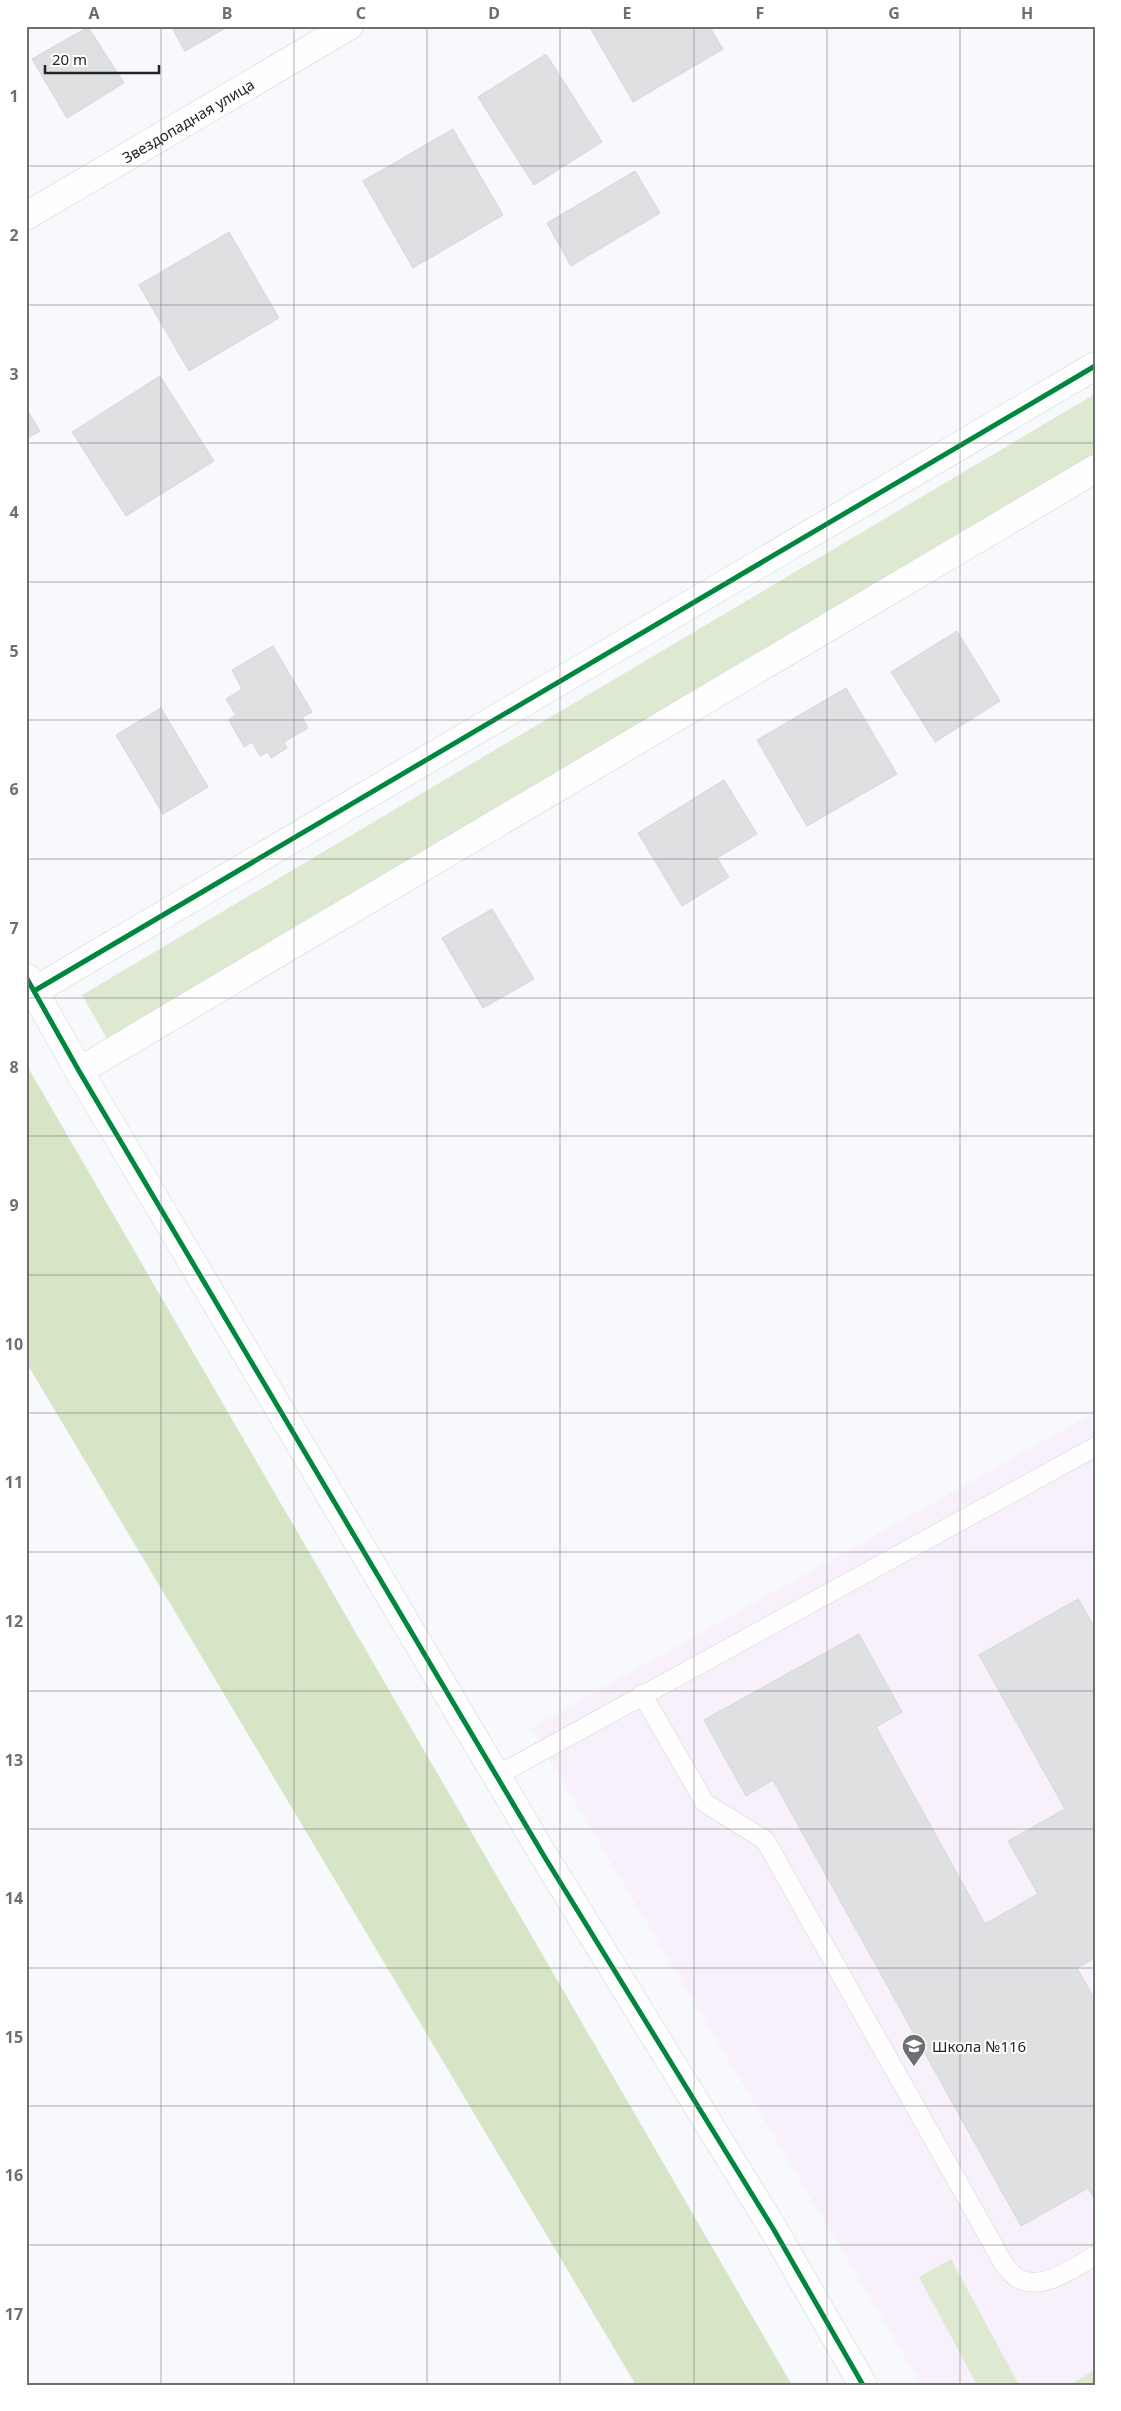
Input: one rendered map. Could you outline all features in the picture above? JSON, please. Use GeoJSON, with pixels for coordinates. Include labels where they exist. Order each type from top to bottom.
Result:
{"type":"FeatureCollection","features":[{"type":"Feature","properties":{"kind":"street","name":"Звездопадная улица"},"geometry":{"type":"LineString","coordinates":[[26,216],[349,26]]}},
{"type":"Feature","properties":{"kind":"street"},"geometry":{"type":"LineString","coordinates":[[863,2385],[774,2230],[544,1856],[498,1775],[79,1071],[30,984],[1095,366]]}},
{"type":"Feature","properties":{"kind":"street"},"geometry":{"type":"LineString","coordinates":[[79,1071],[1095,469]]}},
{"type":"Feature","properties":{"kind":"lane"},"geometry":{"type":"LineString","coordinates":[[498,1775],[642,1694],[1095,1447]]}},
{"type":"Feature","properties":{"kind":"lane"},"geometry":{"type":"LineString","coordinates":[[642,1694],[705,1802],[765,1840],[1005,2266],[1019,2279],[1036,2283],[1052,2279],[1095,2256]]}},
{"type":"Feature","properties":{"kind":"shaded area","name":"Школа №116"},"geometry":{"type":"Polygon","coordinates":[[[1095,1412],[1095,2385],[922,2385],[531,1728],[1095,1412]]]}},
{"type":"Feature","properties":{"kind":"green space"},"geometry":{"type":"Polygon","coordinates":[[[1095,394],[1095,456],[108,1041],[82,995],[1095,394]]]}},
{"type":"Feature","properties":{"kind":"green space"},"geometry":{"type":"Polygon","coordinates":[[[26,1064],[792,2385],[636,2385],[26,1362],[26,1064]]]}},
{"type":"Feature","properties":{"kind":"green space"},"geometry":{"type":"Polygon","coordinates":[[[951,2259],[1019,2385],[977,2385],[919,2277],[951,2259]]]}},
{"type":"Feature","properties":{"kind":"green space"},"geometry":{"type":"Polygon","coordinates":[[[1095,2370],[1095,2385],[1069,2385],[1095,2370]]]}},
{"type":"Feature","properties":{"kind":"building"},"geometry":{"type":"Polygon","coordinates":[[[171,26],[229,26],[185,51],[171,26]]]}},
{"type":"Feature","properties":{"kind":"building"},"geometry":{"type":"Polygon","coordinates":[[[589,26],[709,26],[723,49],[633,102],[589,26]]]}},
{"type":"Feature","properties":{"kind":"building"},"geometry":{"type":"Polygon","coordinates":[[[88,27],[124,83],[67,118],[32,59],[88,27]]]}},
{"type":"Feature","properties":{"kind":"building"},"geometry":{"type":"Polygon","coordinates":[[[546,54],[602,142],[534,185],[478,97],[546,54]]]}},
{"type":"Feature","properties":{"kind":"building"},"geometry":{"type":"Polygon","coordinates":[[[453,129],[503,215],[413,268],[363,181],[453,129]]]}},
{"type":"Feature","properties":{"kind":"building"},"geometry":{"type":"Polygon","coordinates":[[[635,171],[660,213],[571,266],[547,223],[635,171]]]}},
{"type":"Feature","properties":{"kind":"building"},"geometry":{"type":"Polygon","coordinates":[[[229,232],[279,318],[189,371],[139,285],[229,232]]]}},
{"type":"Feature","properties":{"kind":"building"},"geometry":{"type":"Polygon","coordinates":[[[160,376],[214,461],[126,516],[72,432],[160,376]]]}},
{"type":"Feature","properties":{"kind":"building"},"geometry":{"type":"Polygon","coordinates":[[[26,408],[40,431],[26,439],[26,408]]]}},
{"type":"Feature","properties":{"kind":"building"},"geometry":{"type":"Polygon","coordinates":[[[957,631],[1000,701],[935,742],[891,672],[957,631]]]}},
{"type":"Feature","properties":{"kind":"building"},"geometry":{"type":"Polygon","coordinates":[[[273,646],[312,712],[302,717],[308,728],[284,742],[287,748],[271,758],[268,752],[260,756],[252,742],[244,747],[229,720],[236,715],[226,699],[242,689],[232,670],[273,646]]]}},
{"type":"Feature","properties":{"kind":"building"},"geometry":{"type":"Polygon","coordinates":[[[846,688],[897,774],[807,826],[757,740],[846,688]]]}},
{"type":"Feature","properties":{"kind":"building"},"geometry":{"type":"Polygon","coordinates":[[[161,708],[208,787],[163,814],[116,735],[161,708]]]}},
{"type":"Feature","properties":{"kind":"building"},"geometry":{"type":"Polygon","coordinates":[[[724,780],[757,834],[717,858],[729,877],[682,906],[638,833],[724,780]]]}},
{"type":"Feature","properties":{"kind":"building"},"geometry":{"type":"Polygon","coordinates":[[[492,909],[534,979],[483,1008],[442,938],[492,909]]]}},
{"type":"Feature","properties":{"kind":"building"},"geometry":{"type":"Polygon","coordinates":[[[1078,1599],[1095,1628],[1095,1958],[1077,1968],[1095,2000],[1095,2200],[1088,2188],[1021,2226],[773,1780],[746,1796],[704,1720],[859,1634],[902,1712],[876,1727],[985,1924],[1038,1894],[1008,1841],[1065,1809],[979,1655],[1078,1599]]]}},
{"type":"Feature","properties":{"kind":"cycle path"},"geometry":{"type":"LineString","coordinates":[[34,991],[1095,366]]}},
{"type":"Feature","properties":{"kind":"cycle path"},"geometry":{"type":"LineString","coordinates":[[26,977],[79,1071],[544,1856],[774,2230],[863,2385]]}},
{"type":"Feature","properties":{"kind":"place","name":"Школа №116"},"geometry":{"type":"Point","coordinates":[914,2067]}}]}
